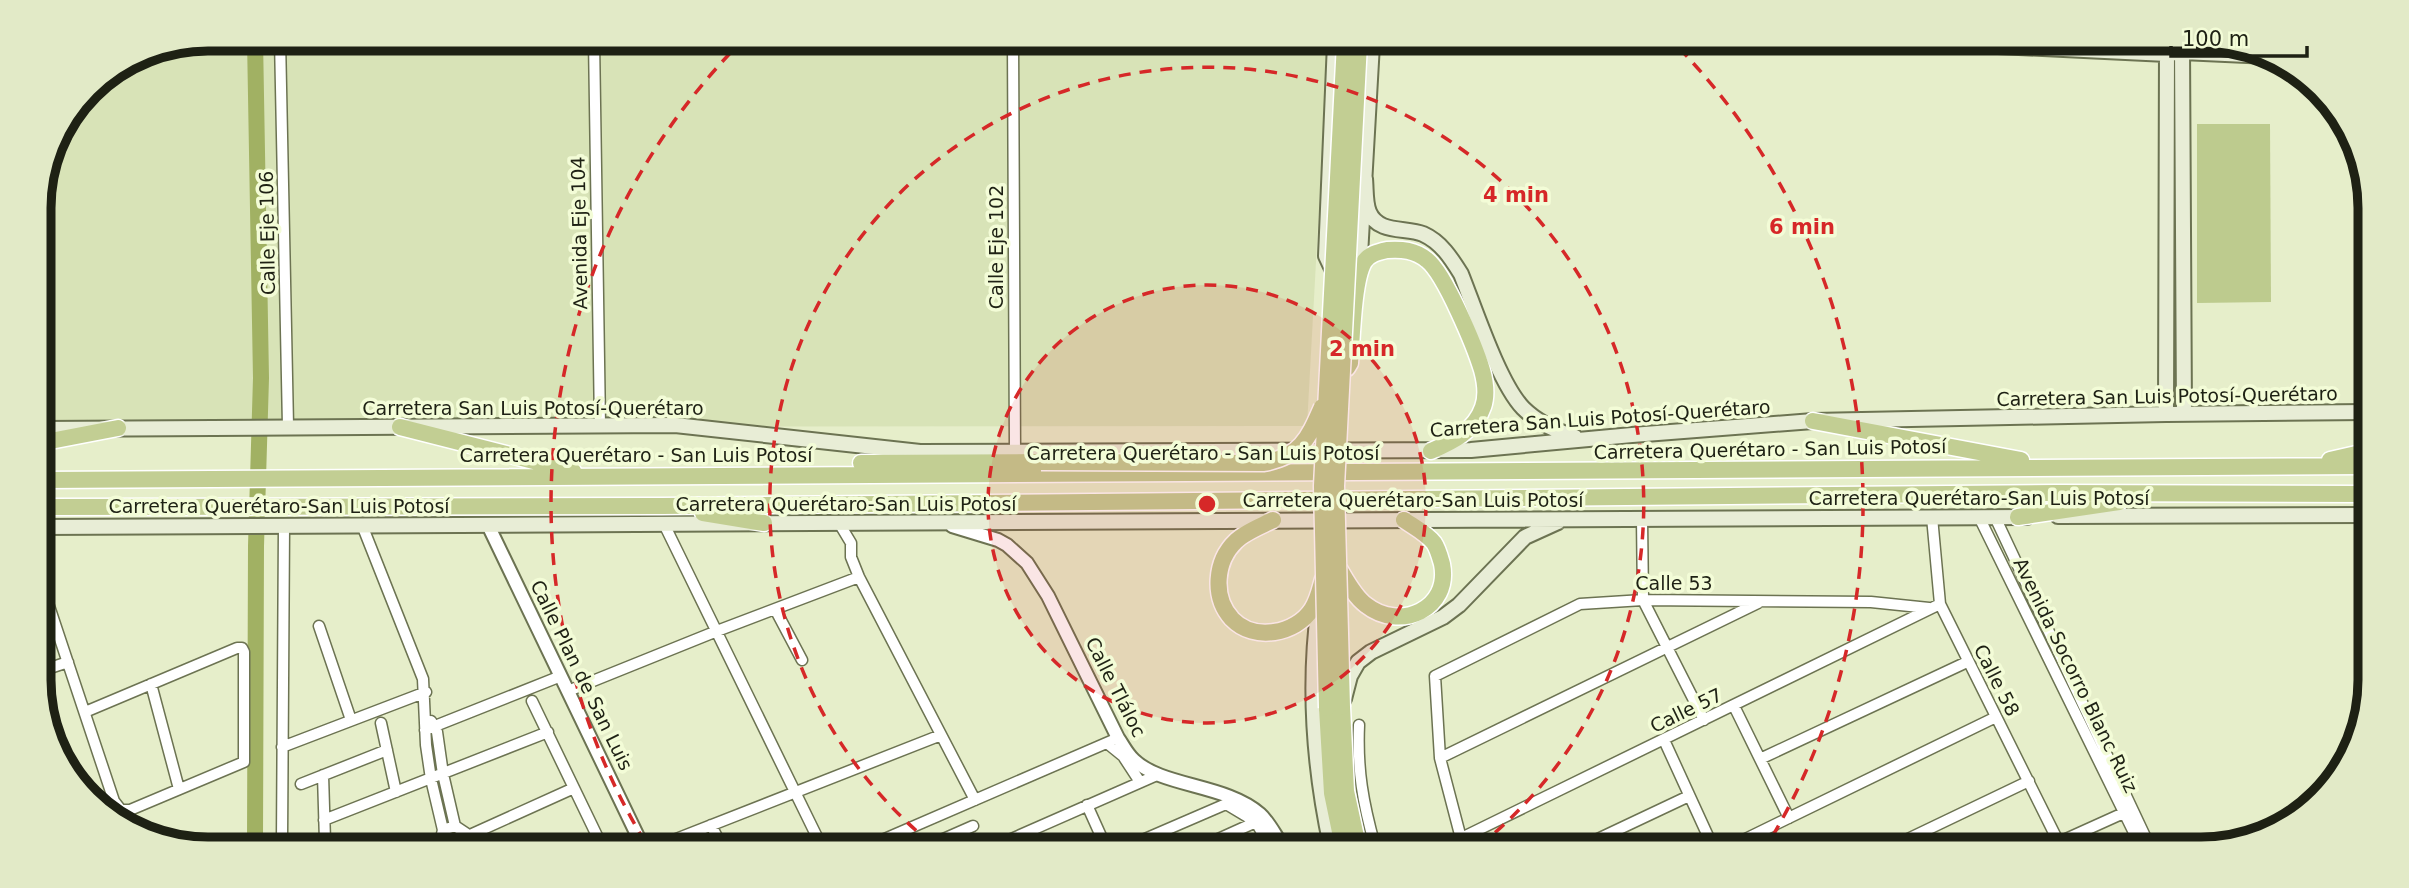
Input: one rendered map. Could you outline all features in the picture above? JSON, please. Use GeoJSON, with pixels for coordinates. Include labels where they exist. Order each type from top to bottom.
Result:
{"type":"FeatureCollection","features":[{"type":"Feature","properties":{"kind":"highway"},"geometry":{"type":"LineString","coordinates":[[1341,837],[1332,793],[1334,708],[1327,395],[1345,51]]}},
{"type":"Feature","properties":{"kind":"highway"},"geometry":{"type":"LineString","coordinates":[[1329,486],[1343,377],[1359,51]]}},
{"type":"Feature","properties":{"kind":"highway"},"geometry":{"type":"LineString","coordinates":[[1343,377],[1350,363],[1359,275],[1365,260],[1377,252],[1396,249],[1414,251],[1439,273],[1451,296],[1482,371],[1486,391],[1483,407],[1473,425],[1452,442],[1431,451]]}},
{"type":"Feature","properties":{"kind":"highway"},"geometry":{"type":"LineString","coordinates":[[861,463],[1264,464],[1278,461],[1302,446],[1327,395]]}},
{"type":"Feature","properties":{"kind":"highway"},"geometry":{"type":"LineString","coordinates":[[1813,421],[2054,466]]}},
{"type":"Feature","properties":{"kind":"highway"},"geometry":{"type":"LineString","coordinates":[[400,427],[595,477]]}},
{"type":"Feature","properties":{"kind":"highway"},"geometry":{"type":"LineString","coordinates":[[51,441],[118,428]]}},
{"type":"Feature","properties":{"kind":"highway"},"geometry":{"type":"LineString","coordinates":[[798,475],[920,452]]}},
{"type":"Feature","properties":{"kind":"highway"},"geometry":{"type":"LineString","coordinates":[[2302,466],[2358,454]]}},
{"type":"Feature","properties":{"kind":"highway","name":"Carretera Querétaro - San Luis Potosí"},"geometry":{"type":"LineString","coordinates":[[51,480],[2358,466]]}},
{"type":"Feature","properties":{"kind":"highway"},"geometry":{"type":"LineString","coordinates":[[2018,517],[2172,494]]}},
{"type":"Feature","properties":{"kind":"highway"},"geometry":{"type":"LineString","coordinates":[[51,507],[663,506],[1866,495],[2358,494]]}},
{"type":"Feature","properties":{"kind":"highway"},"geometry":{"type":"LineString","coordinates":[[663,506],[764,523]]}},
{"type":"Feature","properties":{"kind":"highway"},"geometry":{"type":"LineString","coordinates":[[1273,520],[1236,540],[1224,557],[1217,574],[1220,594],[1232,619],[1259,632],[1278,632],[1292,627],[1312,609],[1332,570]]}},
{"type":"Feature","properties":{"kind":"highway"},"geometry":{"type":"LineString","coordinates":[[1332,570],[1364,604],[1377,613],[1390,617],[1405,617],[1421,612],[1437,595],[1444,573],[1436,545],[1404,520]]}},
{"type":"Feature","properties":{"kind":"highway"},"geometry":{"type":"LineString","coordinates":[[1334,708],[1346,791],[1356,837]]}},
{"type":"Feature","properties":{"kind":"main road"},"geometry":{"type":"LineString","coordinates":[[1331,51],[1334,64]]}},
{"type":"Feature","properties":{"kind":"main road"},"geometry":{"type":"LineString","coordinates":[[1334,273],[1326,256],[1335,51]]}},
{"type":"Feature","properties":{"kind":"main road"},"geometry":{"type":"LineString","coordinates":[[1334,64],[1341,51]]}},
{"type":"Feature","properties":{"kind":"main road"},"geometry":{"type":"LineString","coordinates":[[1363,51],[1371,63]]}},
{"type":"Feature","properties":{"kind":"main road"},"geometry":{"type":"LineString","coordinates":[[1359,275],[1373,51]]}},
{"type":"Feature","properties":{"kind":"main road"},"geometry":{"type":"LineString","coordinates":[[2166,414],[2167,51]]}},
{"type":"Feature","properties":{"kind":"main road"},"geometry":{"type":"LineString","coordinates":[[2182,51],[2184,413]]}},
{"type":"Feature","properties":{"kind":"main road"},"geometry":{"type":"LineString","coordinates":[[2194,51],[2231,54]]}},
{"type":"Feature","properties":{"kind":"main road"},"geometry":{"type":"LineString","coordinates":[[2166,123],[2183,123]]}},
{"type":"Feature","properties":{"kind":"main road"},"geometry":{"type":"LineString","coordinates":[[1365,179],[1369,213],[1378,223],[1396,230],[1421,233],[1439,244],[1451,258],[1461,274],[1504,378],[1523,408],[1553,430],[1583,440]]}},
{"type":"Feature","properties":{"kind":"main road"},"geometry":{"type":"LineString","coordinates":[[2165,316],[2184,316]]}},
{"type":"Feature","properties":{"kind":"main road","name":"Carretera San Luis Potosí-Querétaro"},"geometry":{"type":"LineString","coordinates":[[51,429],[675,425],[920,452],[1431,451],[1471,450],[1813,421],[2358,412]]}},
{"type":"Feature","properties":{"kind":"main road","name":"Carretera Querétaro-San Luis Potosí"},"geometry":{"type":"LineString","coordinates":[[51,527],[2358,515]]}},
{"type":"Feature","properties":{"kind":"main road"},"geometry":{"type":"LineString","coordinates":[[1334,708],[1358,662],[1371,652],[1443,617],[1459,605],[1525,537],[1565,519]]}},
{"type":"Feature","properties":{"kind":"main road"},"geometry":{"type":"LineString","coordinates":[[1329,837],[1320,794],[1315,744],[1314,641],[1332,570]]}},
{"type":"Feature","properties":{"kind":"street","name":"Calle Eje 106"},"geometry":{"type":"LineString","coordinates":[[281,51],[288,426]]}},
{"type":"Feature","properties":{"kind":"street","name":"Avenida Eje 104"},"geometry":{"type":"LineString","coordinates":[[594,51],[600,425]]}},
{"type":"Feature","properties":{"kind":"street","name":"Calle Eje 102"},"geometry":{"type":"LineString","coordinates":[[1013,51],[1015,452]]}},
{"type":"Feature","properties":{"kind":"street","name":"Calle 58"},"geometry":{"type":"LineString","coordinates":[[1932,517],[1940,604],[2057,837]]}},
{"type":"Feature","properties":{"kind":"street","name":"Avenida Socorro Blanc Ruiz"},"geometry":{"type":"LineString","coordinates":[[1979,517],[2144,837]]}},
{"type":"Feature","properties":{"kind":"street","name":"Avenida Socorro Blanc Ruiz"},"geometry":{"type":"LineString","coordinates":[[1994,517],[2138,837]]}},
{"type":"Feature","properties":{"kind":"street"},"geometry":{"type":"LineString","coordinates":[[1642,519],[1643,600],[1704,720]]}},
{"type":"Feature","properties":{"kind":"street","name":"Calle Tláloc"},"geometry":{"type":"LineString","coordinates":[[939,522],[989,536],[1007,545],[1027,563],[1048,596],[1112,740],[1132,759],[1157,775],[1198,785],[1243,803],[1275,837]]}},
{"type":"Feature","properties":{"kind":"street"},"geometry":{"type":"LineString","coordinates":[[839,523],[850,543],[851,558],[859,577],[975,800]]}},
{"type":"Feature","properties":{"kind":"street"},"geometry":{"type":"LineString","coordinates":[[664,524],[817,837]]}},
{"type":"Feature","properties":{"kind":"street"},"geometry":{"type":"LineString","coordinates":[[362,525],[424,679],[427,714],[455,826],[472,837]]}},
{"type":"Feature","properties":{"kind":"street","name":"Calle Plan de San Luis"},"geometry":{"type":"LineString","coordinates":[[488,525],[638,837]]}},
{"type":"Feature","properties":{"kind":"street"},"geometry":{"type":"LineString","coordinates":[[279,526],[282,837]]}},
{"type":"Feature","properties":{"kind":"street"},"geometry":{"type":"LineString","coordinates":[[2000,560],[2004,554],[2012,554]]}},
{"type":"Feature","properties":{"kind":"street"},"geometry":{"type":"LineString","coordinates":[[568,691],[859,577]]}},
{"type":"Feature","properties":{"kind":"street","name":"Calle 53"},"geometry":{"type":"LineString","coordinates":[[1440,758],[1436,676],[1580,604],[1643,600],[1871,602],[1929,608]]}},
{"type":"Feature","properties":{"kind":"street"},"geometry":{"type":"LineString","coordinates":[[1460,837],[1440,758],[1762,601]]}},
{"type":"Feature","properties":{"kind":"street","name":"Calle 57"},"geometry":{"type":"LineString","coordinates":[[1471,837],[1940,604]]}},
{"type":"Feature","properties":{"kind":"street"},"geometry":{"type":"LineString","coordinates":[[775,609],[802,660]]}},
{"type":"Feature","properties":{"kind":"street"},"geometry":{"type":"LineString","coordinates":[[51,612],[114,801],[121,810],[130,810],[244,762],[244,652],[242,648],[86,712]]}},
{"type":"Feature","properties":{"kind":"street"},"geometry":{"type":"LineString","coordinates":[[319,626],[351,720]]}},
{"type":"Feature","properties":{"kind":"street"},"geometry":{"type":"LineString","coordinates":[[51,668],[68,662]]}},
{"type":"Feature","properties":{"kind":"street"},"geometry":{"type":"LineString","coordinates":[[1760,759],[1967,662]]}},
{"type":"Feature","properties":{"kind":"street"},"geometry":{"type":"LineString","coordinates":[[430,728],[561,676]]}},
{"type":"Feature","properties":{"kind":"street"},"geometry":{"type":"LineString","coordinates":[[151,684],[179,789]]}},
{"type":"Feature","properties":{"kind":"street"},"geometry":{"type":"LineString","coordinates":[[282,747],[426,692]]}},
{"type":"Feature","properties":{"kind":"street"},"geometry":{"type":"LineString","coordinates":[[532,701],[598,837]]}},
{"type":"Feature","properties":{"kind":"street"},"geometry":{"type":"LineString","coordinates":[[1734,706],[1789,818]]}},
{"type":"Feature","properties":{"kind":"street"},"geometry":{"type":"LineString","coordinates":[[1750,837],[1996,717]]}},
{"type":"Feature","properties":{"kind":"street"},"geometry":{"type":"LineString","coordinates":[[381,723],[396,792]]}},
{"type":"Feature","properties":{"kind":"street"},"geometry":{"type":"LineString","coordinates":[[1359,725],[1358,762],[1373,837]]}},
{"type":"Feature","properties":{"kind":"street"},"geometry":{"type":"LineString","coordinates":[[430,728],[431,779],[443,830],[441,837]]}},
{"type":"Feature","properties":{"kind":"street"},"geometry":{"type":"LineString","coordinates":[[324,820],[548,732]]}},
{"type":"Feature","properties":{"kind":"street"},"geometry":{"type":"LineString","coordinates":[[681,837],[941,735]]}},
{"type":"Feature","properties":{"kind":"street"},"geometry":{"type":"LineString","coordinates":[[889,837],[1112,740],[1140,782]]}},
{"type":"Feature","properties":{"kind":"street"},"geometry":{"type":"LineString","coordinates":[[1664,740],[1708,837]]}},
{"type":"Feature","properties":{"kind":"street"},"geometry":{"type":"LineString","coordinates":[[301,784],[387,750]]}},
{"type":"Feature","properties":{"kind":"street"},"geometry":{"type":"LineString","coordinates":[[323,775],[325,837]]}},
{"type":"Feature","properties":{"kind":"street"},"geometry":{"type":"LineString","coordinates":[[1016,837],[1157,775]]}},
{"type":"Feature","properties":{"kind":"street"},"geometry":{"type":"LineString","coordinates":[[1911,837],[2028,780]]}},
{"type":"Feature","properties":{"kind":"street"},"geometry":{"type":"LineString","coordinates":[[476,837],[574,788]]}},
{"type":"Feature","properties":{"kind":"street"},"geometry":{"type":"LineString","coordinates":[[1600,837],[1689,796]]}},
{"type":"Feature","properties":{"kind":"street"},"geometry":{"type":"LineString","coordinates":[[110,802],[114,801]]}},
{"type":"Feature","properties":{"kind":"street","name":"Calle Tláloc"},"geometry":{"type":"LineString","coordinates":[[1149,837],[1226,804],[1257,817],[1266,837]]}},
{"type":"Feature","properties":{"kind":"street"},"geometry":{"type":"LineString","coordinates":[[1087,805],[1101,837]]}},
{"type":"Feature","properties":{"kind":"street"},"geometry":{"type":"LineString","coordinates":[[2077,837],[2128,811]]}},
{"type":"Feature","properties":{"kind":"street"},"geometry":{"type":"LineString","coordinates":[[1220,837],[1257,817]]}},
{"type":"Feature","properties":{"kind":"street"},"geometry":{"type":"LineString","coordinates":[[711,825],[717,837]]}},
{"type":"Feature","properties":{"kind":"street"},"geometry":{"type":"LineString","coordinates":[[443,830],[455,826]]}},
{"type":"Feature","properties":{"kind":"street"},"geometry":{"type":"LineString","coordinates":[[948,837],[973,826]]}},
{"type":"Feature","properties":{"kind":"shaded area"},"geometry":{"type":"Polygon","coordinates":[[[198,51],[1328,51],[1307,426],[51,427],[51,198],[56,167],[67,138],[83,112],[112,83],[157,59],[198,51]]]}},
{"type":"Feature","properties":{"kind":"shaded area"},"geometry":{"type":"Polygon","coordinates":[[[2197,124],[2270,124],[2271,302],[2197,303],[2197,124]]]}},
{"type":"Feature","properties":{"kind":"waterway"},"geometry":{"type":"LineString","coordinates":[[255,51],[261,378],[256,546],[255,837]]}}]}
